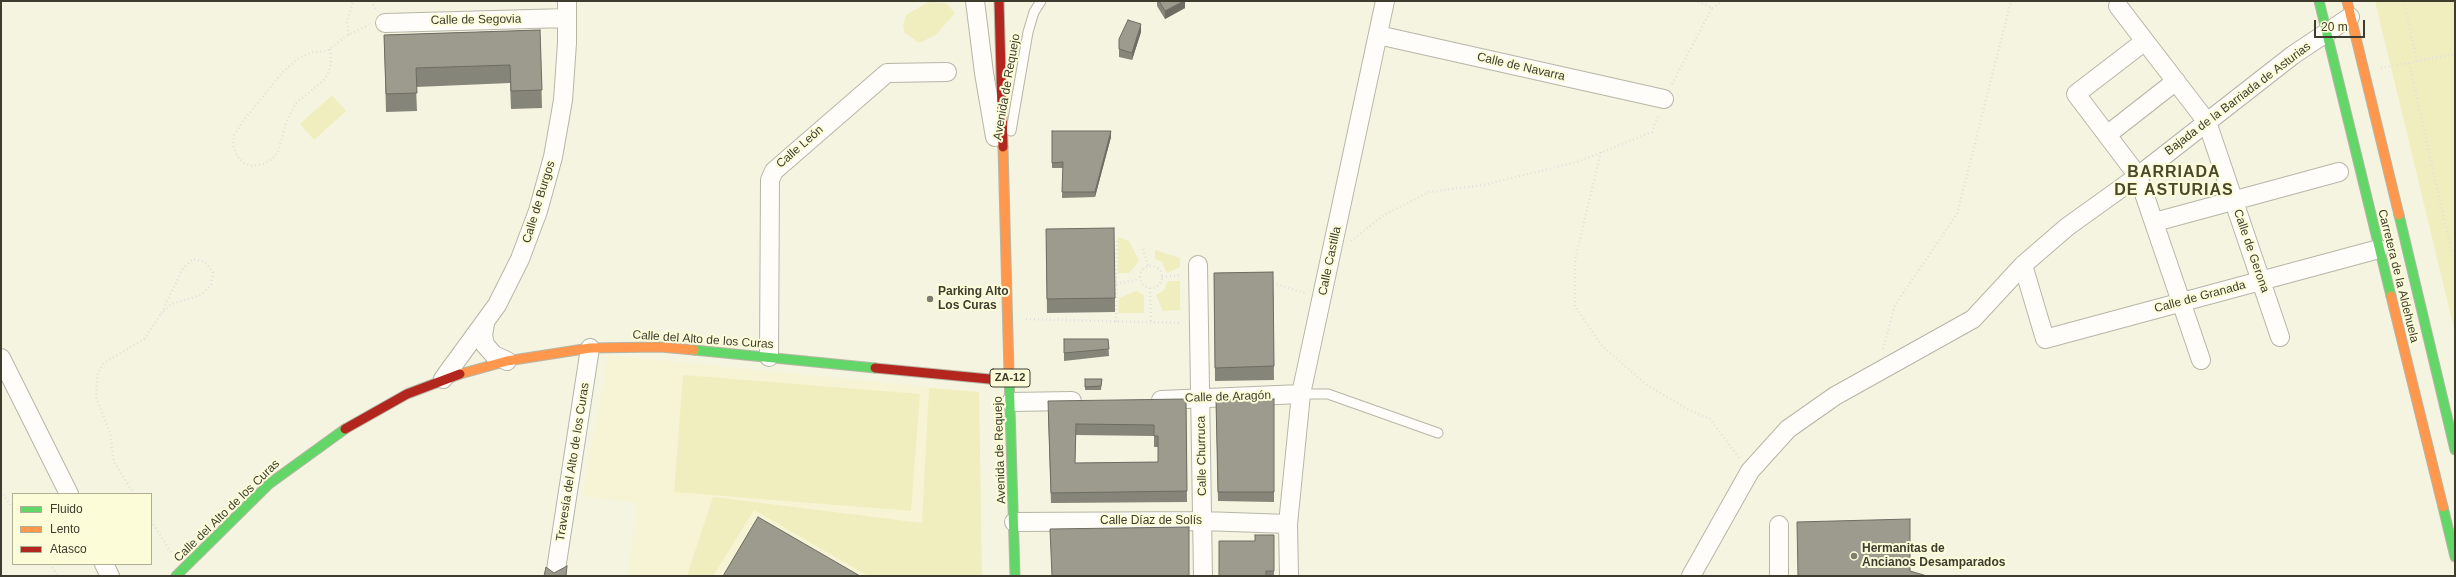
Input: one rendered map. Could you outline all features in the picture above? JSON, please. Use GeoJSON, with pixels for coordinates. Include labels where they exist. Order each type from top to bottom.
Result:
{"type":"FeatureCollection","features":[{"type":"Feature","properties":{"kind":"main road","name":"Avenida de Requejo"},"geometry":{"type":"LineString","coordinates":[[999,1],[1015,576]]}},
{"type":"Feature","properties":{"kind":"main road","name":"Carretera de la Aldehuela"},"geometry":{"type":"LineString","coordinates":[[2319,1],[2455,557]]}},
{"type":"Feature","properties":{"kind":"main road","name":"Carretera de la Aldehuela"},"geometry":{"type":"LineString","coordinates":[[2348,9],[2455,450]]}},
{"type":"Feature","properties":{"kind":"main road","name":"Calle del Alto de los Curas"},"geometry":{"type":"LineString","coordinates":[[180,573],[255,496],[316,447],[368,414],[407,394],[443,379],[507,360],[590,348],[660,347],[1010,381]]}},
{"type":"Feature","properties":{"kind":"street"},"geometry":{"type":"LineString","coordinates":[[975,1],[984,73],[1004,179]]}},
{"type":"Feature","properties":{"kind":"street","name":"Calle Castilla"},"geometry":{"type":"LineString","coordinates":[[1289,576],[1288,524],[1301,394],[1385,1]]}},
{"type":"Feature","properties":{"kind":"street","name":"Calle de Gerona"},"geometry":{"type":"LineString","coordinates":[[2118,6],[2207,122],[2280,337]]}},
{"type":"Feature","properties":{"kind":"street","name":"Calle de Segovia"},"geometry":{"type":"LineString","coordinates":[[385,23],[567,9]]}},
{"type":"Feature","properties":{"kind":"street","name":"Calle de Burgos"},"geometry":{"type":"LineString","coordinates":[[443,379],[485,324],[503,295],[520,259],[538,211],[548,176],[563,100],[567,9]]}},
{"type":"Feature","properties":{"kind":"street","name":"Bajada de la Barriada de Asturias"},"geometry":{"type":"LineString","coordinates":[[1691,576],[1750,471],[1788,429],[1835,396],[1973,319],[2023,265],[2067,227],[2138,176],[2293,56],[2326,33],[2348,9]]}},
{"type":"Feature","properties":{"kind":"street","name":"Calle de Navarra"},"geometry":{"type":"LineString","coordinates":[[1378,35],[1664,99]]}},
{"type":"Feature","properties":{"kind":"street"},"geometry":{"type":"LineString","coordinates":[[2145,41],[2076,94],[2138,176],[2201,360]]}},
{"type":"Feature","properties":{"kind":"street","name":"Calle León"},"geometry":{"type":"LineString","coordinates":[[769,357],[770,180],[774,171],[887,73],[947,72]]}},
{"type":"Feature","properties":{"kind":"street"},"geometry":{"type":"LineString","coordinates":[[2107,134],[2176,81]]}},
{"type":"Feature","properties":{"kind":"street"},"geometry":{"type":"LineString","coordinates":[[2155,222],[2339,172]]}},
{"type":"Feature","properties":{"kind":"street","name":"Calle de Granada"},"geometry":{"type":"LineString","coordinates":[[2023,265],[2045,339],[2379,249]]}},
{"type":"Feature","properties":{"kind":"street","name":"Calle Churruca"},"geometry":{"type":"LineString","coordinates":[[1198,265],[1203,576]]}},
{"type":"Feature","properties":{"kind":"street"},"geometry":{"type":"LineString","coordinates":[[485,324],[483,335],[485,345],[494,355],[507,360]]}},
{"type":"Feature","properties":{"kind":"street","name":"Travesía del Alto de los Curas"},"geometry":{"type":"LineString","coordinates":[[555,576],[590,348]]}},
{"type":"Feature","properties":{"kind":"street"},"geometry":{"type":"LineString","coordinates":[[1,358],[68,493]]}},
{"type":"Feature","properties":{"kind":"street","name":"Calle de Aragón"},"geometry":{"type":"LineString","coordinates":[[1147,400],[1301,394]]}},
{"type":"Feature","properties":{"kind":"street"},"geometry":{"type":"LineString","coordinates":[[1011,402],[1086,401]]}},
{"type":"Feature","properties":{"kind":"street","name":"Calle Díaz de Solís"},"geometry":{"type":"LineString","coordinates":[[1014,522],[1203,521],[1288,524]]}},
{"type":"Feature","properties":{"kind":"street"},"geometry":{"type":"LineString","coordinates":[[1779,525],[1779,576]]}},
{"type":"Feature","properties":{"kind":"street"},"geometry":{"type":"LineString","coordinates":[[104,565],[110,576]]}},
{"type":"Feature","properties":{"kind":"lane","name":"Avenida de Requejo"},"geometry":{"type":"LineString","coordinates":[[1004,179],[1028,32],[1034,12],[1041,1]]}},
{"type":"Feature","properties":{"kind":"lane","name":"Calle de Aragón"},"geometry":{"type":"LineString","coordinates":[[1301,394],[1328,394],[1438,433]]}},
{"type":"Feature","properties":{"kind":"path"},"geometry":{"type":"LineString","coordinates":[[349,35],[347,22],[353,1]]}},
{"type":"Feature","properties":{"kind":"path"},"geometry":{"type":"LineString","coordinates":[[330,49],[331,63],[328,74],[295,104],[286,123],[278,152],[272,159],[263,164],[252,166],[244,163],[237,156],[233,145],[234,135],[267,90],[297,60],[313,52],[327,52],[330,49],[349,35],[365,25],[385,23],[371,1]]}},
{"type":"Feature","properties":{"kind":"path"},"geometry":{"type":"LineString","coordinates":[[1697,1],[1712,8]]}},
{"type":"Feature","properties":{"kind":"path"},"geometry":{"type":"LineString","coordinates":[[1330,257],[1384,215],[1429,192],[1483,185],[1577,162],[1652,132],[1664,99],[1712,8],[1722,1]]}},
{"type":"Feature","properties":{"kind":"path"},"geometry":{"type":"LineString","coordinates":[[1877,373],[1895,305],[1957,214],[2011,1]]}},
{"type":"Feature","properties":{"kind":"path"},"geometry":{"type":"LineString","coordinates":[[2404,1],[2417,62]]}},
{"type":"Feature","properties":{"kind":"path"},"geometry":{"type":"LineString","coordinates":[[2364,74],[2380,68],[2455,54]]}},
{"type":"Feature","properties":{"kind":"path"},"geometry":{"type":"LineString","coordinates":[[2409,63],[2455,267]]}},
{"type":"Feature","properties":{"kind":"path"},"geometry":{"type":"LineString","coordinates":[[1601,152],[1575,260],[1575,306],[1602,346],[1648,386],[1689,410],[1710,419],[1750,471]]}},
{"type":"Feature","properties":{"kind":"path"},"geometry":{"type":"LineString","coordinates":[[1116,322],[1117,240]]}},
{"type":"Feature","properties":{"kind":"path"},"geometry":{"type":"LineString","coordinates":[[1142,249],[1148,266]]}},
{"type":"Feature","properties":{"kind":"path"},"geometry":{"type":"LineString","coordinates":[[133,493],[114,462],[110,433],[96,397],[98,372],[104,363],[144,339],[161,314],[183,268],[193,259],[205,262],[213,272],[211,285],[201,295],[171,304],[161,314]]}},
{"type":"Feature","properties":{"kind":"path"},"geometry":{"type":"LineString","coordinates":[[1148,266],[1157,267],[1162,277],[1160,284],[1150,288],[1143,285],[1139,279],[1141,271],[1148,266]]}},
{"type":"Feature","properties":{"kind":"path"},"geometry":{"type":"LineString","coordinates":[[1116,284],[1139,279]]}},
{"type":"Feature","properties":{"kind":"path"},"geometry":{"type":"LineString","coordinates":[[1262,280],[1322,298]]}},
{"type":"Feature","properties":{"kind":"path"},"geometry":{"type":"LineString","coordinates":[[1150,288],[1151,323]]}},
{"type":"Feature","properties":{"kind":"path"},"geometry":{"type":"LineString","coordinates":[[1008,318],[1199,324]]}},
{"type":"Feature","properties":{"kind":"path"},"geometry":{"type":"LineString","coordinates":[[1,491],[12,508]]}},
{"type":"Feature","properties":{"kind":"path"},"geometry":{"type":"LineString","coordinates":[[152,524],[180,573]]}},
{"type":"Feature","properties":{"kind":"path"},"geometry":{"type":"LineString","coordinates":[[51,565],[58,576]]}},
{"type":"Feature","properties":{"kind":"shaded area"},"geometry":{"type":"Polygon","coordinates":[[[2375,1],[2455,1],[2455,333],[2375,1]]]}},
{"type":"Feature","properties":{"kind":"shaded area"},"geometry":{"type":"Polygon","coordinates":[[[928,2],[946,3],[955,13],[936,35],[919,43],[905,33],[903,26],[906,15],[928,2]]]}},
{"type":"Feature","properties":{"kind":"shaded area"},"geometry":{"type":"Polygon","coordinates":[[[332,95],[346,111],[314,140],[300,124],[332,95]]]}},
{"type":"Feature","properties":{"kind":"shaded area"},"geometry":{"type":"Polygon","coordinates":[[[1118,237],[1129,241],[1139,261],[1129,273],[1118,273],[1118,237]]]}},
{"type":"Feature","properties":{"kind":"shaded area"},"geometry":{"type":"Polygon","coordinates":[[[1155,250],[1180,258],[1180,267],[1167,273],[1162,262],[1155,259],[1155,250]]]}},
{"type":"Feature","properties":{"kind":"shaded area"},"geometry":{"type":"Polygon","coordinates":[[[1168,281],[1180,281],[1180,310],[1163,311],[1156,295],[1164,290],[1168,281]]]}},
{"type":"Feature","properties":{"kind":"shaded area"},"geometry":{"type":"Polygon","coordinates":[[[1136,291],[1144,295],[1144,313],[1118,313],[1119,298],[1136,291]]]}},
{"type":"Feature","properties":{"kind":"shaded area"},"geometry":{"type":"Polygon","coordinates":[[[608,355],[979,392],[982,576],[627,576],[637,503],[582,496],[608,355]]]}},
{"type":"Feature","properties":{"kind":"shaded area"},"geometry":{"type":"Polygon","coordinates":[[[683,375],[920,394],[911,511],[674,492],[683,375]]]}},
{"type":"Feature","properties":{"kind":"shaded area"},"geometry":{"type":"Polygon","coordinates":[[[929,388],[979,392],[982,576],[868,576],[754,510],[713,576],[687,576],[713,497],[922,523],[929,388]]]}},
{"type":"Feature","properties":{"kind":"building"},"geometry":{"type":"Polygon","coordinates":[[[1159,1],[1184,1],[1165,11],[1159,1]]]}},
{"type":"Feature","properties":{"kind":"building"},"geometry":{"type":"Polygon","coordinates":[[[1128,20],[1141,24],[1132,53],[1119,49],[1119,39],[1128,20]]]}},
{"type":"Feature","properties":{"kind":"building"},"geometry":{"type":"Polygon","coordinates":[[[540,30],[542,90],[511,91],[510,65],[416,68],[417,93],[386,94],[384,35],[540,30]]]}},
{"type":"Feature","properties":{"kind":"building"},"geometry":{"type":"Polygon","coordinates":[[[1052,131],[1111,131],[1095,192],[1062,192],[1063,162],[1052,163],[1052,131]]]}},
{"type":"Feature","properties":{"kind":"building"},"geometry":{"type":"Polygon","coordinates":[[[1114,228],[1115,298],[1047,299],[1046,229],[1114,228]]]}},
{"type":"Feature","properties":{"kind":"building"},"geometry":{"type":"Polygon","coordinates":[[[1273,272],[1274,366],[1215,368],[1214,273],[1273,272]]]}},
{"type":"Feature","properties":{"kind":"building"},"geometry":{"type":"Polygon","coordinates":[[[1064,339],[1108,339],[1109,349],[1064,353],[1064,339]]]}},
{"type":"Feature","properties":{"kind":"building"},"geometry":{"type":"Polygon","coordinates":[[[1085,379],[1102,379],[1101,386],[1085,387],[1085,379]]]}},
{"type":"Feature","properties":{"kind":"building"},"geometry":{"type":"Polygon","coordinates":[[[1186,399],[1187,491],[1051,493],[1048,401],[1186,399]],[[1076,424],[1075,463],[1158,462],[1158,436],[1154,436],[1154,425],[1076,424]]]}},
{"type":"Feature","properties":{"kind":"building"},"geometry":{"type":"Polygon","coordinates":[[[1274,399],[1274,492],[1218,492],[1216,400],[1274,399]]]}},
{"type":"Feature","properties":{"kind":"building"},"geometry":{"type":"Polygon","coordinates":[[[758,517],[860,576],[723,576],[758,517]]]}},
{"type":"Feature","properties":{"kind":"building","name":"Hermanitas de Ancianos Desamparados"},"geometry":{"type":"Polygon","coordinates":[[[1910,519],[1910,571],[1927,576],[1798,576],[1797,522],[1910,519]]]}},
{"type":"Feature","properties":{"kind":"building"},"geometry":{"type":"Polygon","coordinates":[[[1189,527],[1189,576],[1052,576],[1050,529],[1189,527]]]}},
{"type":"Feature","properties":{"kind":"building"},"geometry":{"type":"Polygon","coordinates":[[[1255,535],[1274,535],[1274,571],[1266,571],[1266,576],[1219,576],[1219,541],[1255,541],[1255,535]]]}},
{"type":"Feature","properties":{"kind":"building"},"geometry":{"type":"Polygon","coordinates":[[[567,566],[566,576],[544,576],[546,567],[554,573],[567,566]]]}},
{"type":"Feature","properties":{"kind":"traffic: fast"},"geometry":{"type":"LineString","coordinates":[[2319,1],[2391,296]]}},
{"type":"Feature","properties":{"kind":"traffic: fast"},"geometry":{"type":"LineString","coordinates":[[2399,215],[2455,450]]}},
{"type":"Feature","properties":{"kind":"traffic: fast"},"geometry":{"type":"LineString","coordinates":[[694,350],[875,368]]}},
{"type":"Feature","properties":{"kind":"traffic: fast"},"geometry":{"type":"LineString","coordinates":[[1009,373],[1015,576]]}},
{"type":"Feature","properties":{"kind":"traffic: fast"},"geometry":{"type":"LineString","coordinates":[[176,576],[269,484],[345,429]]}},
{"type":"Feature","properties":{"kind":"traffic: fast"},"geometry":{"type":"LineString","coordinates":[[2443,507],[2455,557]]}},
{"type":"Feature","properties":{"kind":"traffic: slow"},"geometry":{"type":"LineString","coordinates":[[2347,1],[2399,215]]}},
{"type":"Feature","properties":{"kind":"traffic: slow"},"geometry":{"type":"LineString","coordinates":[[1003,147],[1009,373]]}},
{"type":"Feature","properties":{"kind":"traffic: slow"},"geometry":{"type":"LineString","coordinates":[[2391,296],[2443,507]]}},
{"type":"Feature","properties":{"kind":"traffic: slow"},"geometry":{"type":"LineString","coordinates":[[460,374],[507,361],[590,348],[660,347],[694,350]]}},
{"type":"Feature","properties":{"kind":"traffic: jam"},"geometry":{"type":"LineString","coordinates":[[999,1],[1003,147]]}},
{"type":"Feature","properties":{"kind":"traffic: jam"},"geometry":{"type":"LineString","coordinates":[[875,368],[1010,381]]}},
{"type":"Feature","properties":{"kind":"traffic: jam"},"geometry":{"type":"LineString","coordinates":[[345,429],[407,394],[460,374]]}},
{"type":"Feature","properties":{"kind":"place","name":"Parking Alto Los Curas"},"geometry":{"type":"Point","coordinates":[930,299]}},
{"type":"Feature","properties":{"kind":"place","name":"Hermanitas de Ancianos Desamparados"},"geometry":{"type":"Point","coordinates":[1854,556]}},
{"type":"Feature","properties":{"kind":"district","name":"BARRIADA DE ASTURIAS"},"geometry":{"type":"Point","coordinates":[2174,182]}}]}
